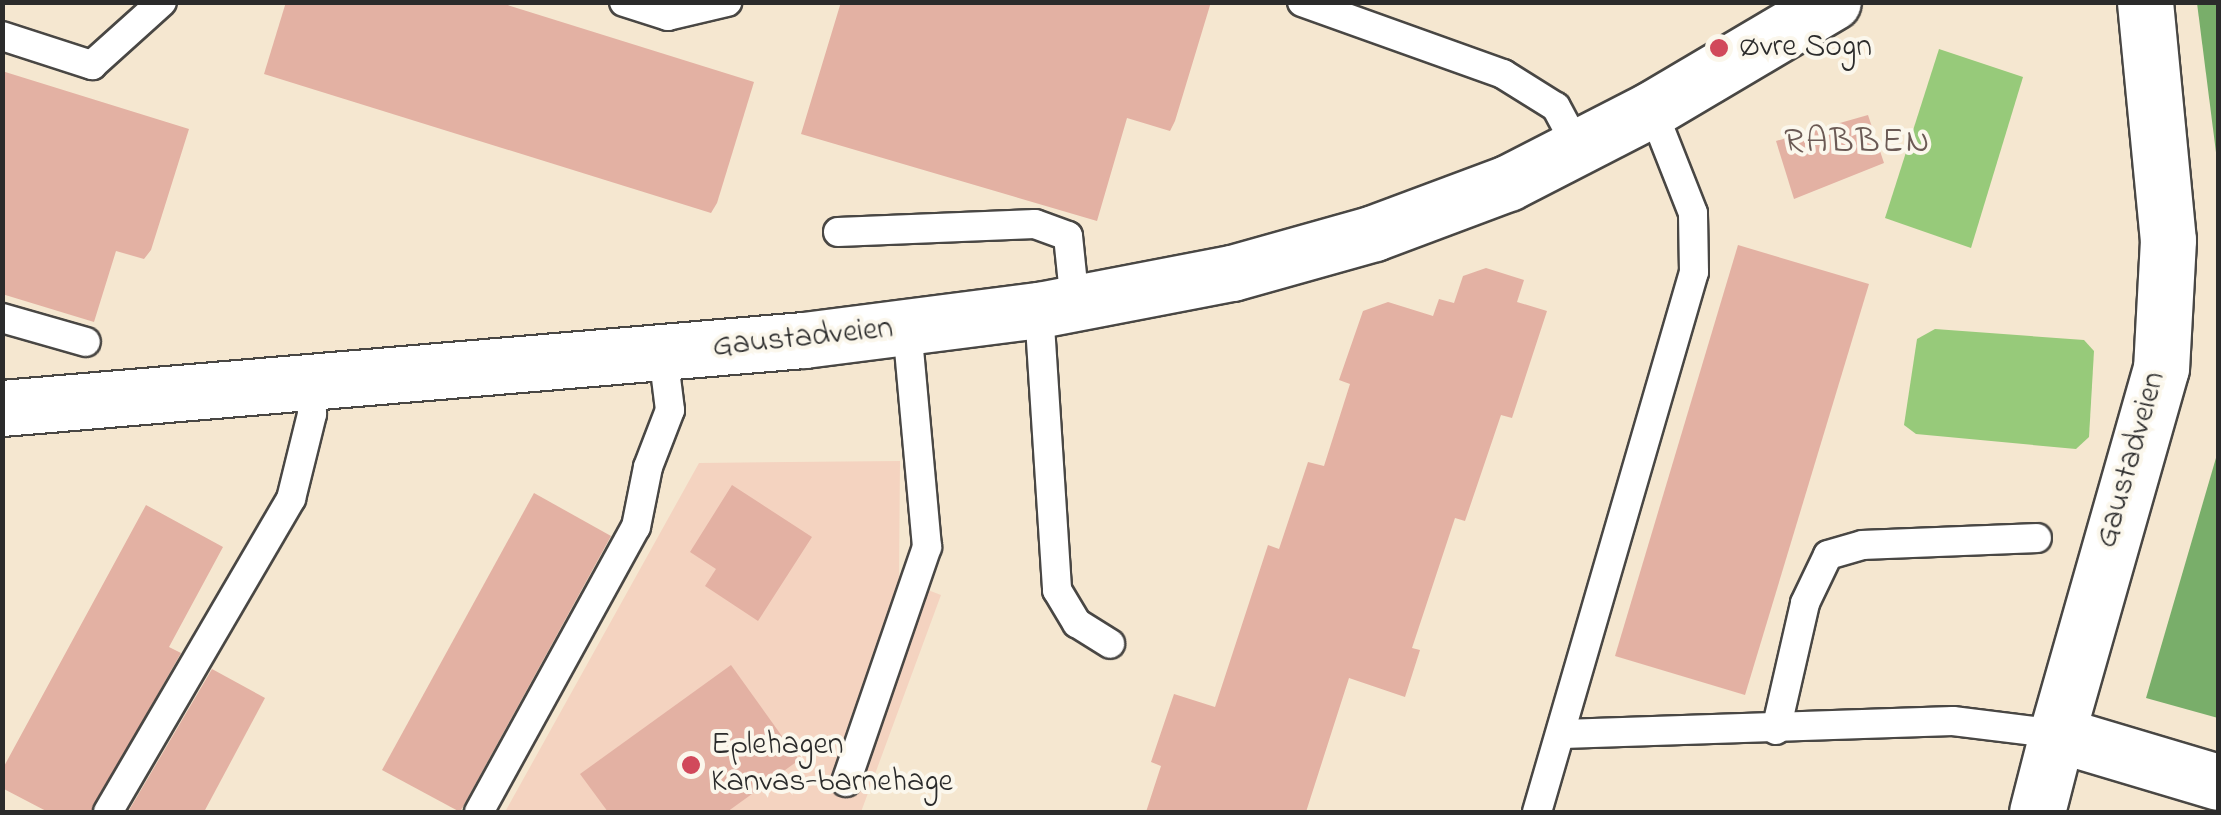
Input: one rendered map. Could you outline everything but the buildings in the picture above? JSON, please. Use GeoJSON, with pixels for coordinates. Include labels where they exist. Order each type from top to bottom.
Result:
{"type":"FeatureCollection","features":[{"type":"Feature","properties":{"kind":"street","name":"Gaustadveien"},"geometry":{"type":"LineString","coordinates":[[2,408],[662,354],[907,328],[1057,307],[1232,273],[1374,233],[1578,148],[1834,2]]}},
{"type":"Feature","properties":{"kind":"street","name":"Gaustadveien"},"geometry":{"type":"LineString","coordinates":[[2037,812],[2161,368],[2168,240],[2145,2]]}},
{"type":"Feature","properties":{"kind":"street"},"geometry":{"type":"LineString","coordinates":[[2057,734],[2218,782]]}},
{"type":"Feature","properties":{"kind":"lane"},"geometry":{"type":"LineString","coordinates":[[2,36],[92,65],[162,2]]}},
{"type":"Feature","properties":{"kind":"lane"},"geometry":{"type":"LineString","coordinates":[[624,2],[668,16],[728,2]]}},
{"type":"Feature","properties":{"kind":"lane"},"geometry":{"type":"LineString","coordinates":[[1302,2],[1503,74],[1556,106],[1578,148]]}},
{"type":"Feature","properties":{"kind":"lane"},"geometry":{"type":"LineString","coordinates":[[1536,812],[1563,734],[1694,272],[1693,213],[1652,109]]}},
{"type":"Feature","properties":{"kind":"lane"},"geometry":{"type":"LineString","coordinates":[[838,232],[1035,224],[1068,236],[1057,307],[1055,580],[1077,623],[1110,644]]}},
{"type":"Feature","properties":{"kind":"lane"},"geometry":{"type":"LineString","coordinates":[[2,318],[86,342]]}},
{"type":"Feature","properties":{"kind":"lane"},"geometry":{"type":"LineString","coordinates":[[846,782],[927,546],[907,328]]}},
{"type":"Feature","properties":{"kind":"lane"},"geometry":{"type":"LineString","coordinates":[[478,812],[636,527],[648,467],[670,410],[662,354]]}},
{"type":"Feature","properties":{"kind":"lane"},"geometry":{"type":"LineString","coordinates":[[108,812],[291,499],[305,453],[311,383]]}},
{"type":"Feature","properties":{"kind":"lane"},"geometry":{"type":"LineString","coordinates":[[1776,730],[1805,604],[1828,555],[1863,545],[2037,538]]}},
{"type":"Feature","properties":{"kind":"lane"},"geometry":{"type":"LineString","coordinates":[[1563,734],[1953,722],[2057,734]]}},
{"type":"Feature","properties":{"kind":"shaded area"},"geometry":{"type":"Polygon","coordinates":[[[900,461],[899,579],[941,595],[861,812],[505,812],[699,463],[900,461]]]}},
{"type":"Feature","properties":{"kind":"green space"},"geometry":{"type":"Polygon","coordinates":[[[2197,3],[2218,3],[2218,168],[2197,3]]]}},
{"type":"Feature","properties":{"kind":"green space"},"geometry":{"type":"Polygon","coordinates":[[[1939,49],[2023,77],[1971,248],[1885,218],[1939,49]]]}},
{"type":"Feature","properties":{"kind":"green space"},"geometry":{"type":"Polygon","coordinates":[[[1935,329],[2084,340],[2094,351],[2089,437],[2076,449],[1916,434],[1904,425],[1917,339],[1935,329]]]}},
{"type":"Feature","properties":{"kind":"green space"},"geometry":{"type":"Polygon","coordinates":[[[2218,451],[2218,718],[2146,698],[2218,451]]]}},
{"type":"Feature","properties":{"kind":"place","name":"Øvre Sogn"},"geometry":{"type":"Point","coordinates":[1719,48]}},
{"type":"Feature","properties":{"kind":"place","name":"Eplehagen Kanvas-barnehage"},"geometry":{"type":"Point","coordinates":[691,765]}},
{"type":"Feature","properties":{"kind":"district","name":"RABBEN"},"geometry":{"type":"Point","coordinates":[1858,143]}}]}
